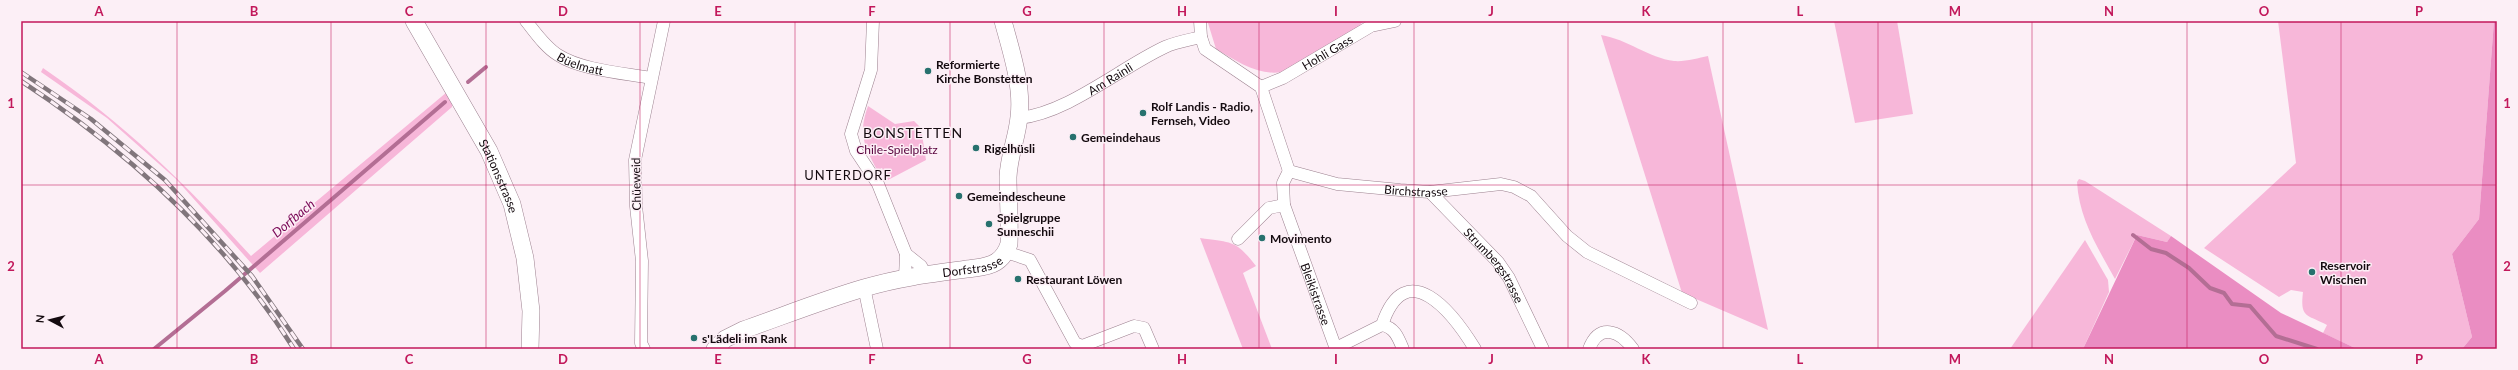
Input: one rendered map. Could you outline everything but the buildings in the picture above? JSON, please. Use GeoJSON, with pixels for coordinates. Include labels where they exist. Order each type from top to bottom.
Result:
{"type":"FeatureCollection","features":[{"type":"Feature","properties":{"kind":"street","name":"Stationsstrasse"},"geometry":{"type":"LineString","coordinates":[[414,21],[489,151],[512,204],[525,258],[531,311],[530,349]]}},
{"type":"Feature","properties":{"kind":"street","name":"Büelmatt"},"geometry":{"type":"LineString","coordinates":[[526,21],[547,46],[557,55],[571,62],[651,78]]}},
{"type":"Feature","properties":{"kind":"street","name":"Chüeweid"},"geometry":{"type":"LineString","coordinates":[[644,349],[640,343],[642,261],[634,169],[651,78],[664,21]]}},
{"type":"Feature","properties":{"kind":"street"},"geometry":{"type":"LineString","coordinates":[[873,21],[871,70],[851,134],[856,151],[878,184],[906,254],[905,278]]}},
{"type":"Feature","properties":{"kind":"street","name":"Dorfstrasse"},"geometry":{"type":"LineString","coordinates":[[715,349],[725,339],[743,330],[864,288],[925,274],[988,267],[999,262],[1006,252],[1009,236],[1008,178],[1011,150],[1019,118],[1015,73],[1003,21]]}},
{"type":"Feature","properties":{"kind":"street"},"geometry":{"type":"LineString","coordinates":[[1200,21],[1201,37],[1205,49],[1261,87],[1289,171]]}},
{"type":"Feature","properties":{"kind":"street","name":"Hohli Gass"},"geometry":{"type":"LineString","coordinates":[[1261,87],[1283,78],[1370,26],[1394,21]]}},
{"type":"Feature","properties":{"kind":"street","name":"Am Rainli"},"geometry":{"type":"LineString","coordinates":[[1019,118],[1037,116],[1058,108],[1167,46],[1201,37]]}},
{"type":"Feature","properties":{"kind":"street","name":"Birchstrasse"},"geometry":{"type":"LineString","coordinates":[[1289,171],[1338,184],[1430,192],[1501,184],[1521,190],[1531,196],[1573,242],[1587,252],[1691,303]]}},
{"type":"Feature","properties":{"kind":"street","name":"Bleikistrasse"},"geometry":{"type":"LineString","coordinates":[[1289,171],[1283,183],[1284,205],[1336,348]]}},
{"type":"Feature","properties":{"kind":"street","name":"Strumbergstrasse"},"geometry":{"type":"LineString","coordinates":[[1430,192],[1498,262],[1509,278],[1543,349]]}},
{"type":"Feature","properties":{"kind":"street"},"geometry":{"type":"LineString","coordinates":[[1238,238],[1270,208],[1284,205]]}},
{"type":"Feature","properties":{"kind":"street"},"geometry":{"type":"LineString","coordinates":[[1006,252],[1030,260],[1075,343],[1082,346],[1134,326],[1144,328],[1153,349]]}},
{"type":"Feature","properties":{"kind":"street"},"geometry":{"type":"LineString","coordinates":[[906,254],[921,266],[925,274]]}},
{"type":"Feature","properties":{"kind":"street"},"geometry":{"type":"LineString","coordinates":[[864,288],[877,349]]}},
{"type":"Feature","properties":{"kind":"street"},"geometry":{"type":"LineString","coordinates":[[1382,325],[1388,308],[1398,296],[1413,291],[1427,293],[1445,308],[1475,349]]}},
{"type":"Feature","properties":{"kind":"street"},"geometry":{"type":"LineString","coordinates":[[1336,348],[1382,325],[1390,327],[1397,334],[1403,349]]}},
{"type":"Feature","properties":{"kind":"street"},"geometry":{"type":"LineString","coordinates":[[1589,349],[1594,337],[1602,332],[1615,334],[1633,349]]}},
{"type":"Feature","properties":{"kind":"green space"},"geometry":{"type":"Polygon","coordinates":[[[1213,21],[1363,21],[1359,27],[1282,72],[1273,73],[1256,70],[1240,63],[1216,49],[1208,23],[1213,21]]]}},
{"type":"Feature","properties":{"kind":"green space"},"geometry":{"type":"Polygon","coordinates":[[[1834,21],[1897,21],[1913,114],[1855,123],[1834,21]]]}},
{"type":"Feature","properties":{"kind":"green space"},"geometry":{"type":"Polygon","coordinates":[[[2278,21],[2494,21],[2479,219],[2452,254],[2472,337],[2462,349],[2357,349],[2323,333],[2327,325],[2309,317],[2304,311],[2302,300],[2303,292],[2291,290],[2279,297],[2204,248],[2296,163],[2278,21]]]}},
{"type":"Feature","properties":{"kind":"green space"},"geometry":{"type":"Polygon","coordinates":[[[1601,35],[1620,40],[1647,53],[1674,61],[1691,60],[1708,56],[1768,330],[1682,293],[1601,35]]]}},
{"type":"Feature","properties":{"kind":"green space"},"geometry":{"type":"Polygon","coordinates":[[[43,68],[101,110],[153,156],[178,179],[251,256],[447,92],[452,101],[452,107],[260,273],[176,179],[107,118],[41,72],[43,68]]]}},
{"type":"Feature","properties":{"kind":"green space","name":"Chile-Spielplatz"},"geometry":{"type":"Polygon","coordinates":[[[868,106],[895,124],[914,121],[921,128],[926,160],[888,180],[882,168],[877,170],[866,146],[863,132],[863,124],[868,106]]]}},
{"type":"Feature","properties":{"kind":"green space"},"geometry":{"type":"Polygon","coordinates":[[[2079,179],[2085,181],[2171,236],[2167,242],[2137,235],[2115,279],[2085,221],[2081,208],[2077,182],[2079,179]]]}},
{"type":"Feature","properties":{"kind":"green space"},"geometry":{"type":"Polygon","coordinates":[[[1200,238],[1232,244],[1243,251],[1256,266],[1243,273],[1272,349],[1243,349],[1200,238]]]}},
{"type":"Feature","properties":{"kind":"green space"},"geometry":{"type":"Polygon","coordinates":[[[2085,240],[2108,280],[2109,292],[2083,349],[2010,349],[2085,240]]]}},
{"type":"Feature","properties":{"kind":"shaded area"},"geometry":{"type":"Polygon","coordinates":[[[2494,21],[2497,21],[2497,349],[2462,349],[2472,337],[2452,254],[2479,219],[2494,21]]]}},
{"type":"Feature","properties":{"kind":"shaded area"},"geometry":{"type":"Polygon","coordinates":[[[2137,235],[2167,242],[2171,236],[2281,313],[2357,349],[2083,349],[2137,235]]]}},
{"type":"Feature","properties":{"kind":"waterway","name":"Dorfbach"},"geometry":{"type":"LineString","coordinates":[[468,82],[486,67]]}},
{"type":"Feature","properties":{"kind":"waterway","name":"Dorfbach"},"geometry":{"type":"LineString","coordinates":[[154,349],[225,291],[445,102]]}},
{"type":"Feature","properties":{"kind":"waterway"},"geometry":{"type":"LineString","coordinates":[[2133,235],[2151,249],[2166,253],[2189,268],[2210,288],[2224,293],[2232,304],[2250,306],[2276,336],[2317,349]]}},
{"type":"Feature","properties":{"kind":"railway"},"geometry":{"type":"LineString","coordinates":[[21,72],[91,119],[165,180],[252,276],[303,349]]}},
{"type":"Feature","properties":{"kind":"railway"},"geometry":{"type":"LineString","coordinates":[[21,81],[100,137],[172,200],[206,235],[237,271],[267,309],[294,349]]}},
{"type":"Feature","properties":{"kind":"place","name":"Reformierte Kirche Bonstetten"},"geometry":{"type":"Point","coordinates":[928,71]}},
{"type":"Feature","properties":{"kind":"place","name":"Rolf Landis - Radio, Fernseh, Video"},"geometry":{"type":"Point","coordinates":[1143,113]}},
{"type":"Feature","properties":{"kind":"place","name":"Gemeindehaus"},"geometry":{"type":"Point","coordinates":[1073,137]}},
{"type":"Feature","properties":{"kind":"place","name":"Rigelhüsli"},"geometry":{"type":"Point","coordinates":[976,148]}},
{"type":"Feature","properties":{"kind":"place","name":"Gemeindescheune"},"geometry":{"type":"Point","coordinates":[959,196]}},
{"type":"Feature","properties":{"kind":"place","name":"Spielgruppe Sunneschii"},"geometry":{"type":"Point","coordinates":[989,224]}},
{"type":"Feature","properties":{"kind":"place","name":"Movimento"},"geometry":{"type":"Point","coordinates":[1262,238]}},
{"type":"Feature","properties":{"kind":"place","name":"Reservoir Wischen"},"geometry":{"type":"Point","coordinates":[2312,272]}},
{"type":"Feature","properties":{"kind":"place","name":"Restaurant Löwen"},"geometry":{"type":"Point","coordinates":[1018,279]}},
{"type":"Feature","properties":{"kind":"place","name":"s'Lädeli im Rank"},"geometry":{"type":"Point","coordinates":[694,338]}},
{"type":"Feature","properties":{"kind":"district","name":"BONSTETTEN"},"geometry":{"type":"Point","coordinates":[913,132]}},
{"type":"Feature","properties":{"kind":"district","name":"UNTERDORF"},"geometry":{"type":"Point","coordinates":[848,175]}}]}
